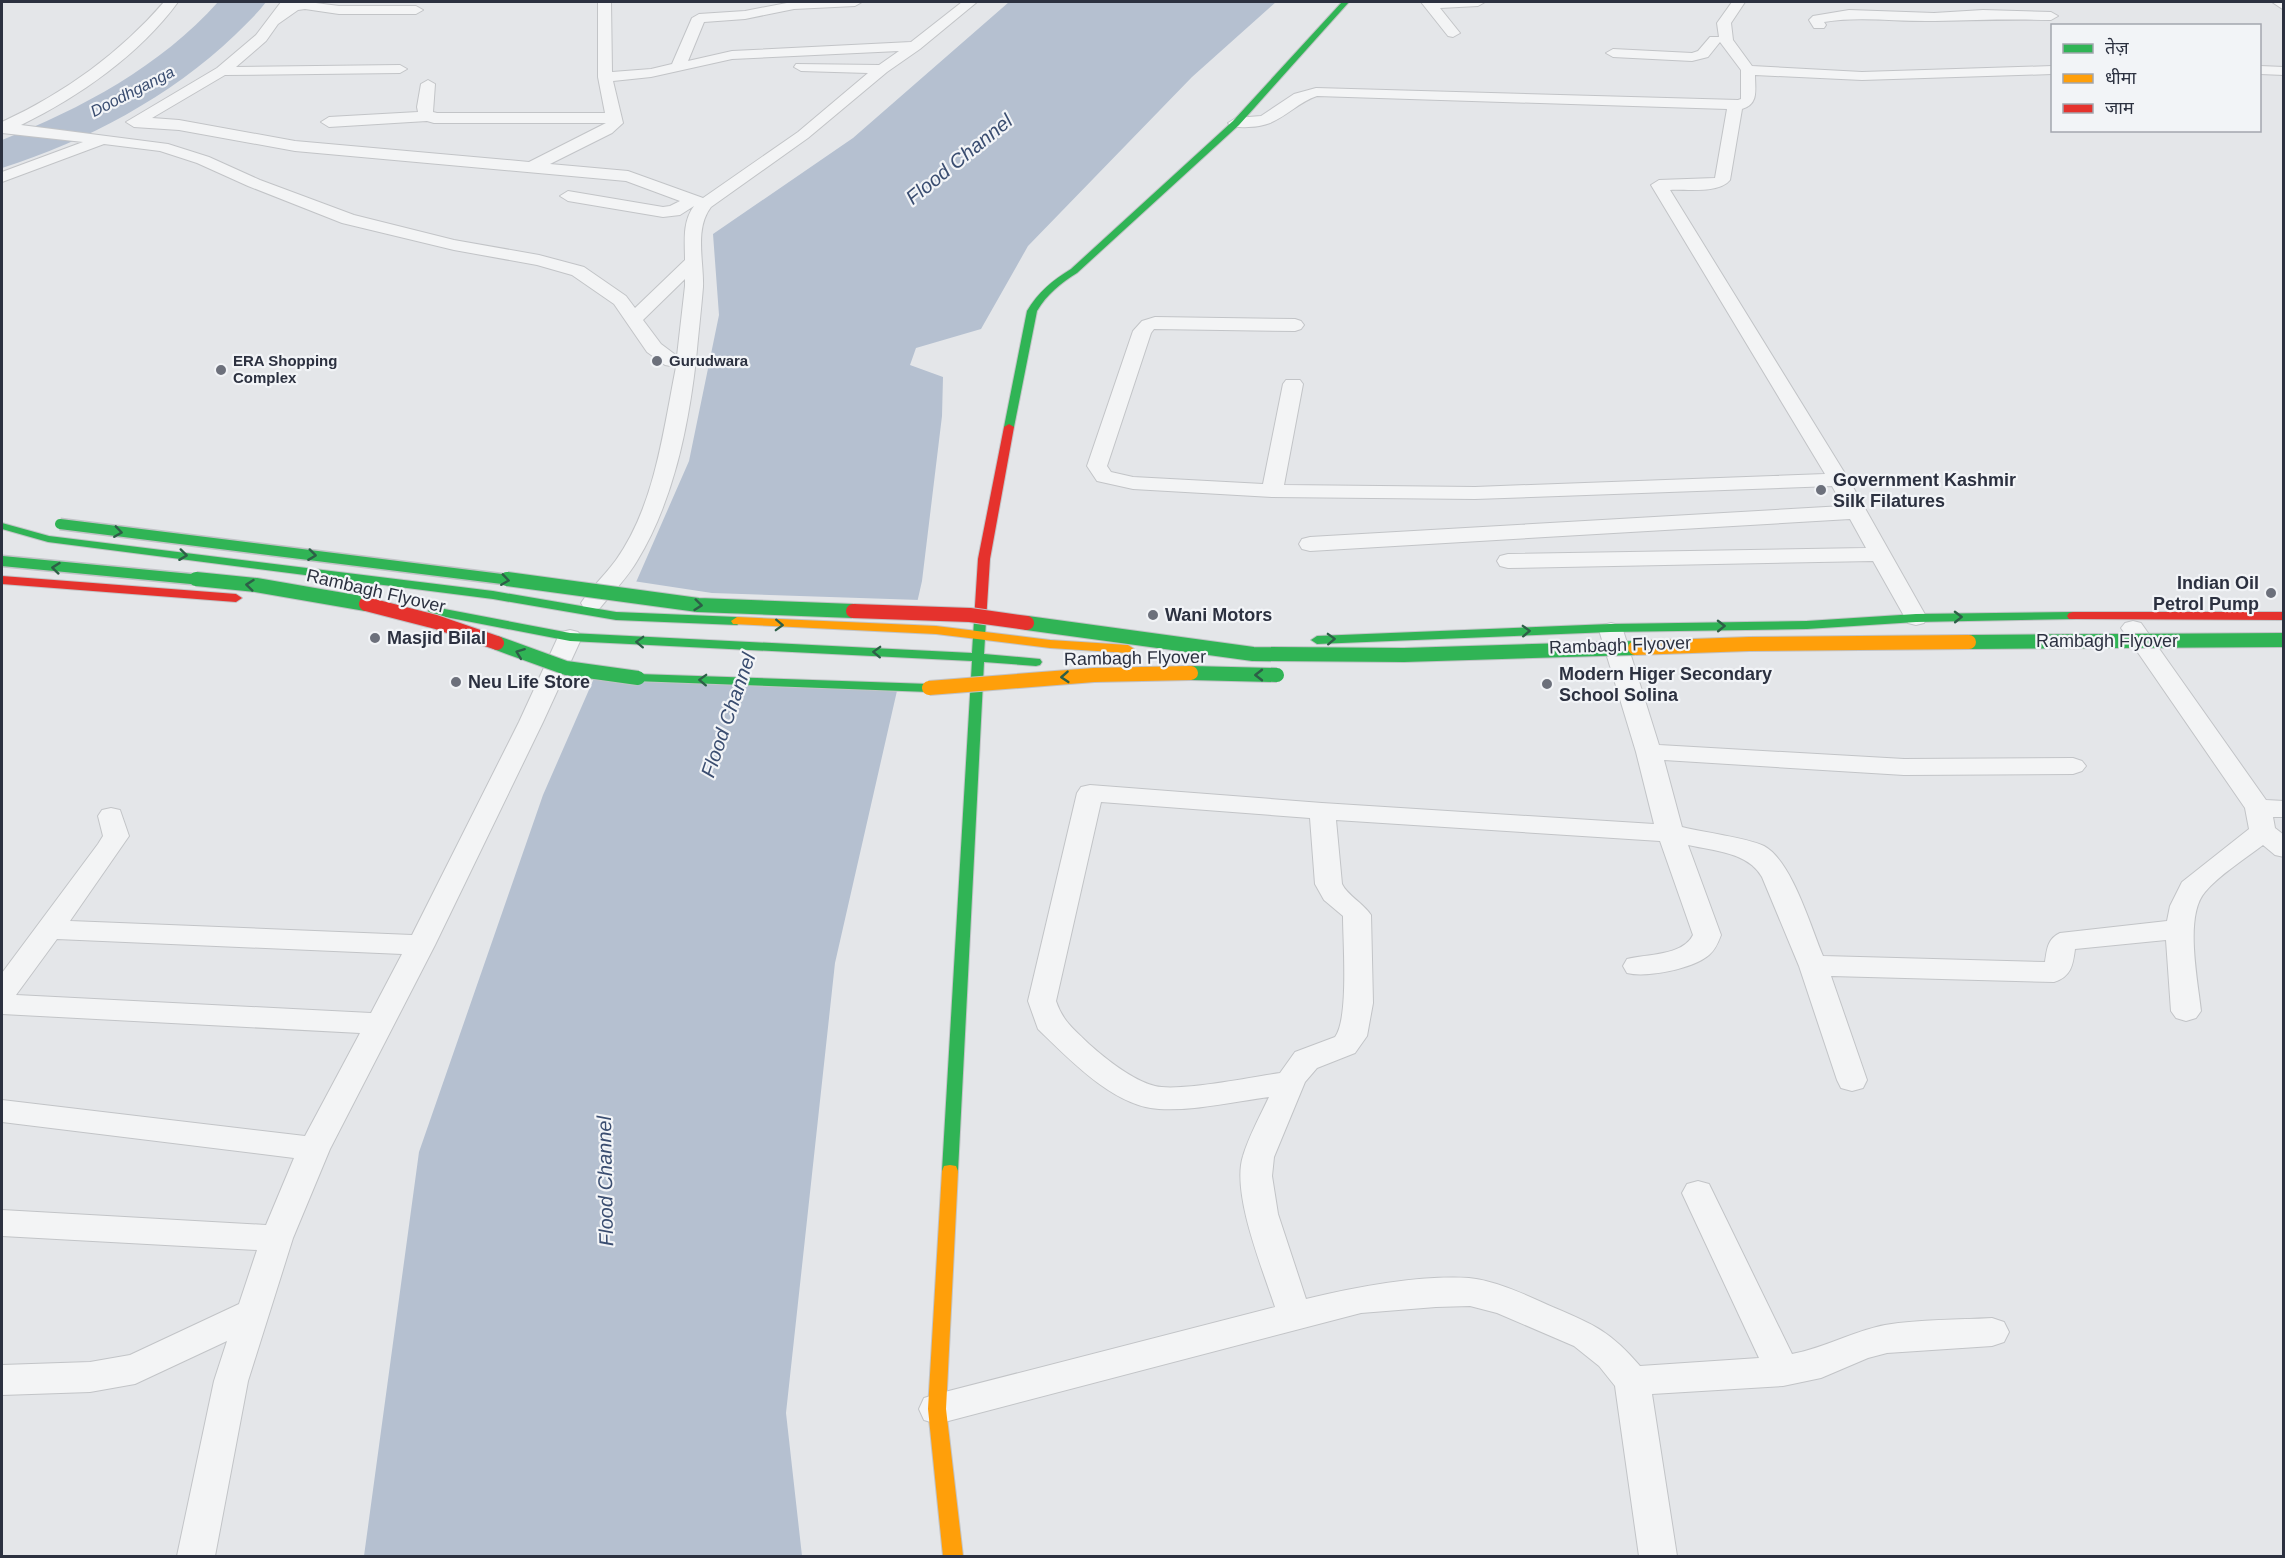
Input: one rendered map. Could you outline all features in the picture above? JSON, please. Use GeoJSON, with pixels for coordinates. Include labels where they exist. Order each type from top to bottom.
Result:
{"type":"FeatureCollection","features":[{"type":"Feature","properties":{"kind":"main road"},"geometry":{"type":"LineString","coordinates":[[953,1557],[937,1409],[979,634],[984,559],[1032,310],[1050,284],[1074,271],[1236,123],[1346,2]]}},
{"type":"Feature","properties":{"kind":"main road","name":"Rambagh Flyover"},"geometry":{"type":"LineString","coordinates":[[2,526],[49,523],[422,568],[698,605],[970,615],[1252,654],[1404,655],[1749,644],[2283,640]]}},
{"type":"Feature","properties":{"kind":"main road"},"geometry":{"type":"LineString","coordinates":[[2,526],[48,539],[493,595],[577,625],[606,640],[935,654],[1046,663]]}},
{"type":"Feature","properties":{"kind":"main road","name":"Rambagh Flyover"},"geometry":{"type":"LineString","coordinates":[[2,561],[256,585],[360,602],[436,622],[566,668],[638,678],[929,688],[1094,675],[1181,673],[1296,675]]}},
{"type":"Feature","properties":{"kind":"main road"},"geometry":{"type":"LineString","coordinates":[[2,580],[233,598],[326,600],[577,625],[616,616],[767,625],[936,630],[1098,649],[1189,649],[1306,640],[1610,628],[1807,625],[1916,618],[2124,615],[2283,616]]}},
{"type":"Feature","properties":{"kind":"main road"},"geometry":{"type":"LineString","coordinates":[[1070,663],[1419,662],[1796,650],[2152,655],[2283,649]]}},
{"type":"Feature","properties":{"kind":"main road","name":"Rambagh Flyover"},"geometry":{"type":"LineString","coordinates":[[1565,664],[1701,660]]}},
{"type":"Feature","properties":{"kind":"street"},"geometry":{"type":"LineString","coordinates":[[3,127],[78,86],[132,43],[171,2]]}},
{"type":"Feature","properties":{"kind":"street"},"geometry":{"type":"LineString","coordinates":[[2,177],[103,138],[222,71],[261,38],[287,2]]}},
{"type":"Feature","properties":{"kind":"street"},"geometry":{"type":"LineString","coordinates":[[339,10],[356,2]]}},
{"type":"Feature","properties":{"kind":"street"},"geometry":{"type":"LineString","coordinates":[[534,166],[607,130],[615,123],[606,76],[604,2]]}},
{"type":"Feature","properties":{"kind":"street"},"geometry":{"type":"LineString","coordinates":[[678,67],[706,2]]}},
{"type":"Feature","properties":{"kind":"street"},"geometry":{"type":"LineString","coordinates":[[699,18],[745,15],[794,5],[855,2]]}},
{"type":"Feature","properties":{"kind":"street"},"geometry":{"type":"LineString","coordinates":[[568,196],[663,212],[699,202],[803,135],[882,69],[970,2]]}},
{"type":"Feature","properties":{"kind":"street"},"geometry":{"type":"LineString","coordinates":[[1429,3],[1478,2]]}},
{"type":"Feature","properties":{"kind":"street"},"geometry":{"type":"LineString","coordinates":[[1613,53],[1692,57],[1703,54],[1721,40],[1724,23],[1738,2]]}},
{"type":"Feature","properties":{"kind":"street"},"geometry":{"type":"LineString","coordinates":[[2035,2],[2060,24]]}},
{"type":"Feature","properties":{"kind":"street"},"geometry":{"type":"LineString","coordinates":[[2279,2],[2283,6]]}},
{"type":"Feature","properties":{"kind":"street"},"geometry":{"type":"LineString","coordinates":[[1429,3],[1453,33]]}},
{"type":"Feature","properties":{"kind":"street"},"geometry":{"type":"LineString","coordinates":[[272,22],[298,5],[339,10],[416,10]]}},
{"type":"Feature","properties":{"kind":"street"},"geometry":{"type":"LineString","coordinates":[[1819,25],[1816,20],[1818,19],[1849,14],[1934,17],[1983,14],[2051,16]]}},
{"type":"Feature","properties":{"kind":"street"},"geometry":{"type":"LineString","coordinates":[[1236,123],[1265,120],[1299,96],[1316,92],[1735,106],[1745,103],[1748,99],[1748,70],[1721,40],[1645,44]]}},
{"type":"Feature","properties":{"kind":"street"},"geometry":{"type":"LineString","coordinates":[[606,76],[651,73],[732,55],[915,46]]}},
{"type":"Feature","properties":{"kind":"street"},"geometry":{"type":"LineString","coordinates":[[792,67],[882,69]]}},
{"type":"Feature","properties":{"kind":"street"},"geometry":{"type":"LineString","coordinates":[[222,71],[400,69]]}},
{"type":"Feature","properties":{"kind":"street"},"geometry":{"type":"LineString","coordinates":[[1748,70],[1855,76],[2051,70]]}},
{"type":"Feature","properties":{"kind":"street"},"geometry":{"type":"LineString","coordinates":[[2261,70],[2283,71]]}},
{"type":"Feature","properties":{"kind":"street"},"geometry":{"type":"LineString","coordinates":[[428,84],[424,107],[429,116]]}},
{"type":"Feature","properties":{"kind":"street"},"geometry":{"type":"LineString","coordinates":[[1735,106],[1724,177],[1721,181],[1709,184],[1659,185],[1839,480],[1916,618]]}},
{"type":"Feature","properties":{"kind":"street"},"geometry":{"type":"LineString","coordinates":[[329,122],[429,116],[443,119],[567,116],[615,118]]}},
{"type":"Feature","properties":{"kind":"street"},"geometry":{"type":"LineString","coordinates":[[136,121],[179,124],[295,146],[534,166],[636,178],[699,202]]}},
{"type":"Feature","properties":{"kind":"street"},"geometry":{"type":"LineString","coordinates":[[3,127],[162,147],[203,160],[254,183],[348,219],[454,245],[578,271],[620,300],[654,348],[672,361],[686,363]]}},
{"type":"Feature","properties":{"kind":"street"},"geometry":{"type":"LineString","coordinates":[[196,1557],[231,1381],[277,1238],[314,1149],[421,945],[577,625],[626,562],[651,512],[669,453],[686,363],[694,286],[693,232],[699,202]]}},
{"type":"Feature","properties":{"kind":"street"},"geometry":{"type":"LineString","coordinates":[[634,319],[693,262]]}},
{"type":"Feature","properties":{"kind":"street"},"geometry":{"type":"LineString","coordinates":[[1295,325],[1155,322],[1148,325],[1143,332],[1097,466],[1104,477],[1118,481],[1272,491],[1475,493],[1839,480]]}},
{"type":"Feature","properties":{"kind":"street"},"geometry":{"type":"LineString","coordinates":[[1272,491],[1293,384]]}},
{"type":"Feature","properties":{"kind":"street"},"geometry":{"type":"LineString","coordinates":[[1310,544],[1857,512]]}},
{"type":"Feature","properties":{"kind":"street"},"geometry":{"type":"LineString","coordinates":[[1508,561],[1880,554]]}},
{"type":"Feature","properties":{"kind":"street"},"geometry":{"type":"LineString","coordinates":[[2124,615],[2268,816],[2283,849]]}},
{"type":"Feature","properties":{"kind":"street"},"geometry":{"type":"LineString","coordinates":[[1610,628],[1649,753],[1670,833],[1707,935],[1706,943],[1701,949],[1684,956],[1637,966]]}},
{"type":"Feature","properties":{"kind":"street"},"geometry":{"type":"LineString","coordinates":[[1649,753],[1904,767],[2073,766]]}},
{"type":"Feature","properties":{"kind":"street"},"geometry":{"type":"LineString","coordinates":[[1289,1083],[1179,1098],[1156,1098],[1131,1089],[1087,1059],[1048,1022],[1042,1001],[1090,793],[1322,812],[1670,833],[1754,852],[1767,862],[1776,877],[1813,966],[1852,1080]]}},
{"type":"Feature","properties":{"kind":"street"},"geometry":{"type":"LineString","coordinates":[[1295,1316],[1263,1214],[1256,1176],[1258,1156],[1289,1083],[1306,1060],[1345,1045],[1352,1036],[1359,1003],[1357,915],[1353,909],[1337,901],[1329,887],[1322,812]]}},
{"type":"Feature","properties":{"kind":"street"},"geometry":{"type":"LineString","coordinates":[[2,993],[116,836],[111,816]]}},
{"type":"Feature","properties":{"kind":"street"},"geometry":{"type":"LineString","coordinates":[[2186,1011],[2179,929],[2184,906],[2192,888],[2268,816]]}},
{"type":"Feature","properties":{"kind":"street"},"geometry":{"type":"LineString","coordinates":[[49,929],[421,945]]}},
{"type":"Feature","properties":{"kind":"street"},"geometry":{"type":"LineString","coordinates":[[1813,966],[2055,972],[2060,966],[2060,952],[2063,943],[2070,940],[2179,929]]}},
{"type":"Feature","properties":{"kind":"street"},"geometry":{"type":"LineString","coordinates":[[2,1004],[381,1024]]}},
{"type":"Feature","properties":{"kind":"street"},"geometry":{"type":"LineString","coordinates":[[2,1111],[314,1149]]}},
{"type":"Feature","properties":{"kind":"street"},"geometry":{"type":"LineString","coordinates":[[1698,1193],[1783,1371]]}},
{"type":"Feature","properties":{"kind":"street"},"geometry":{"type":"LineString","coordinates":[[2,1223],[277,1238]]}},
{"type":"Feature","properties":{"kind":"street"},"geometry":{"type":"LineString","coordinates":[[937,1409],[1361,1299],[1470,1292],[1504,1301],[1586,1336],[1611,1356],[1632,1381],[1658,1557]]}},
{"type":"Feature","properties":{"kind":"street"},"geometry":{"type":"LineString","coordinates":[[2,1380],[90,1377],[135,1369],[252,1313]]}},
{"type":"Feature","properties":{"kind":"street"},"geometry":{"type":"LineString","coordinates":[[1632,1381],[1783,1371],[1821,1363],[1862,1345],[1887,1339],[1992,1332]]}},
{"type":"Feature","properties":{"kind":"water","name":"Doodhganga"},"geometry":{"type":"Polygon","coordinates":[[[218,2],[266,2],[235,35],[210,57],[155,97],[126,115],[65,145],[2,168],[2,140],[90,100],[145,66],[196,25],[218,2]]]}},
{"type":"Feature","properties":{"kind":"water","name":"Flood Channel"},"geometry":{"type":"Polygon","coordinates":[[[1009,2],[1276,2],[1192,77],[1028,246],[981,329],[916,348],[910,365],[943,377],[942,416],[922,581],[835,963],[786,1413],[802,1556],[364,1556],[419,1152],[543,795],[689,461],[719,315],[713,234],[853,138],[1009,2]]]}},
{"type":"Feature","properties":{"kind":"pier"},"geometry":{"type":"Polygon","coordinates":[[[633,581],[712,593],[920,600],[900,690],[592,676],[633,581]]]}},
{"type":"Feature","properties":{"kind":"traffic: fast"},"geometry":{"type":"LineString","coordinates":[[1009,427],[1032,311],[1040,298],[1055,283],[1074,271],[1236,123],[1345,2]]}},
{"type":"Feature","properties":{"kind":"traffic: fast"},"geometry":{"type":"LineString","coordinates":[[60,524],[422,568],[698,605],[853,611]]}},
{"type":"Feature","properties":{"kind":"traffic: fast"},"geometry":{"type":"LineString","coordinates":[[2,526],[48,539],[493,595],[616,616],[737,621]]}},
{"type":"Feature","properties":{"kind":"traffic: fast"},"geometry":{"type":"LineString","coordinates":[[2,561],[256,585],[366,604]]}},
{"type":"Feature","properties":{"kind":"traffic: fast"},"geometry":{"type":"LineString","coordinates":[[434,611],[570,637],[935,654],[1036,662]]}},
{"type":"Feature","properties":{"kind":"traffic: fast"},"geometry":{"type":"LineString","coordinates":[[1317,640],[1610,628],[1807,625],[1916,618],[2073,616]]}},
{"type":"Feature","properties":{"kind":"traffic: fast"},"geometry":{"type":"LineString","coordinates":[[950,1171],[980,621]]}},
{"type":"Feature","properties":{"kind":"traffic: fast"},"geometry":{"type":"LineString","coordinates":[[1027,623],[1253,654],[1404,655],[1635,648]]}},
{"type":"Feature","properties":{"kind":"traffic: fast"},"geometry":{"type":"LineString","coordinates":[[1969,642],[2284,640]]}},
{"type":"Feature","properties":{"kind":"traffic: fast"},"geometry":{"type":"LineString","coordinates":[[497,643],[566,668],[638,678]]}},
{"type":"Feature","properties":{"kind":"traffic: fast"},"geometry":{"type":"LineString","coordinates":[[1191,673],[1277,675]]}},
{"type":"Feature","properties":{"kind":"traffic: fast"},"geometry":{"type":"LineString","coordinates":[[638,678],[929,688]]}},
{"type":"Feature","properties":{"kind":"traffic: slow"},"geometry":{"type":"LineString","coordinates":[[737,621],[936,630],[1050,644],[1128,649]]}},
{"type":"Feature","properties":{"kind":"traffic: slow"},"geometry":{"type":"LineString","coordinates":[[1635,648],[1749,644],[1969,642]]}},
{"type":"Feature","properties":{"kind":"traffic: slow"},"geometry":{"type":"LineString","coordinates":[[929,688],[1094,675],[1191,673]]}},
{"type":"Feature","properties":{"kind":"traffic: slow"},"geometry":{"type":"LineString","coordinates":[[950,1171],[937,1409],[953,1556]]}},
{"type":"Feature","properties":{"kind":"traffic: jam"},"geometry":{"type":"LineString","coordinates":[[980,621],[984,559],[1009,427]]}},
{"type":"Feature","properties":{"kind":"traffic: jam"},"geometry":{"type":"LineString","coordinates":[[2,580],[236,598]]}},
{"type":"Feature","properties":{"kind":"traffic: jam"},"geometry":{"type":"LineString","coordinates":[[366,604],[436,622],[497,643]]}},
{"type":"Feature","properties":{"kind":"traffic: jam"},"geometry":{"type":"LineString","coordinates":[[853,611],[970,615],[1027,623]]}},
{"type":"Feature","properties":{"kind":"traffic: jam"},"geometry":{"type":"LineString","coordinates":[[2073,616],[2284,616]]}},
{"type":"Feature","properties":{"kind":"place","name":"Gurudwara"},"geometry":{"type":"Point","coordinates":[657,361]}},
{"type":"Feature","properties":{"kind":"place","name":"ERA Shopping Complex"},"geometry":{"type":"Point","coordinates":[221,370]}},
{"type":"Feature","properties":{"kind":"place","name":"Government Kashmir Silk Filatures"},"geometry":{"type":"Point","coordinates":[1821,490]}},
{"type":"Feature","properties":{"kind":"place","name":"Indian Oil Petrol Pump"},"geometry":{"type":"Point","coordinates":[2271,593]}},
{"type":"Feature","properties":{"kind":"place","name":"Wani Motors"},"geometry":{"type":"Point","coordinates":[1153,615]}},
{"type":"Feature","properties":{"kind":"place","name":"Masjid Bilal"},"geometry":{"type":"Point","coordinates":[375,638]}},
{"type":"Feature","properties":{"kind":"place","name":"Neu Life Store"},"geometry":{"type":"Point","coordinates":[456,682]}},
{"type":"Feature","properties":{"kind":"place","name":"Modern Higer Secondary School Solina"},"geometry":{"type":"Point","coordinates":[1547,684]}}]}
